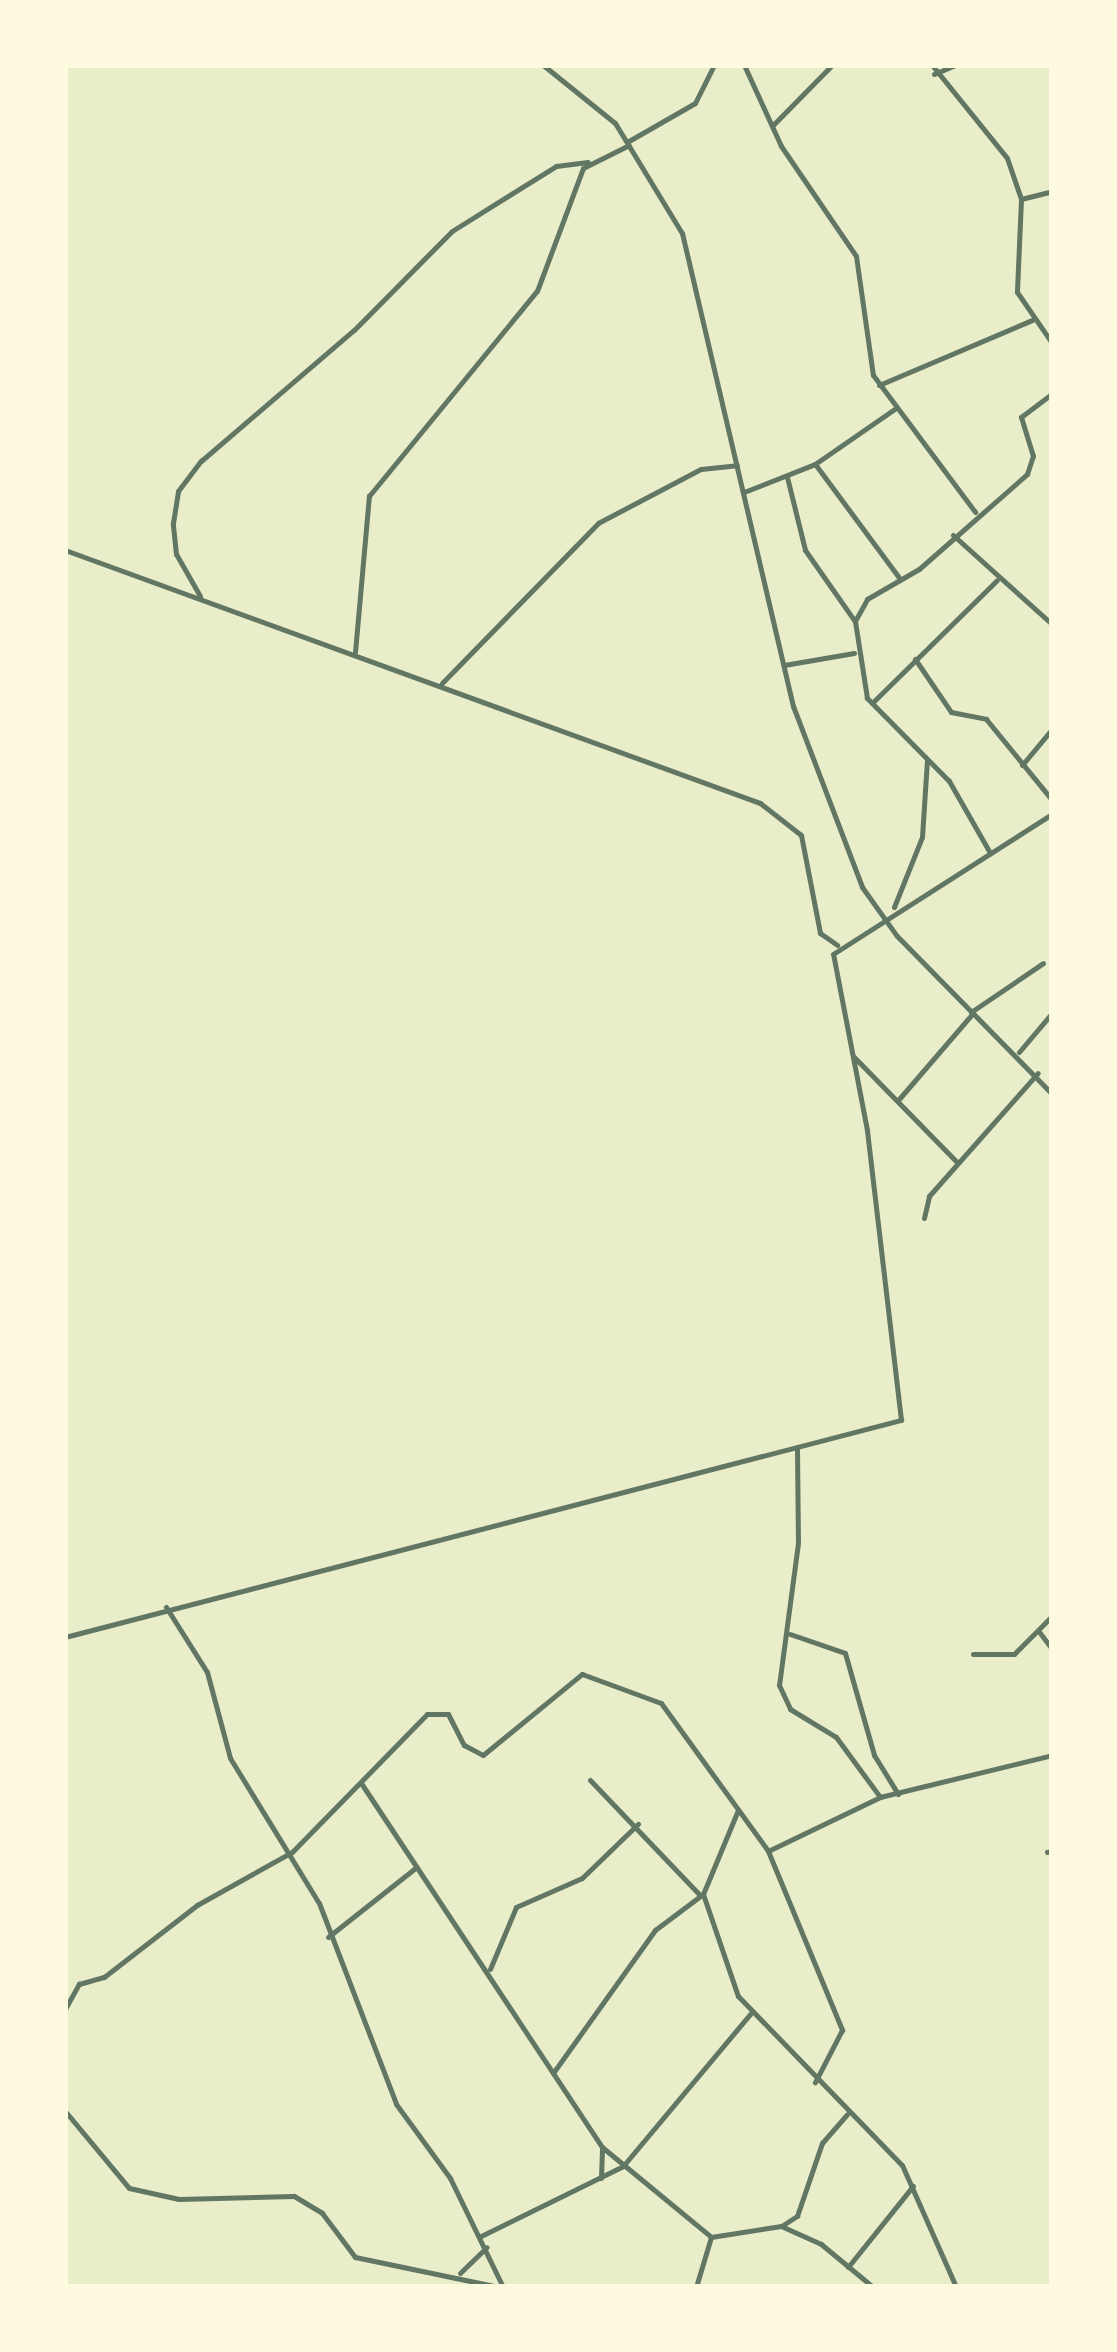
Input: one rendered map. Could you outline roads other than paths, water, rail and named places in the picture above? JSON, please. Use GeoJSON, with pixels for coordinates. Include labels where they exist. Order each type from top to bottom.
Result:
{"type":"FeatureCollection","features":[{"type":"Feature","properties":{"kind":"street"},"geometry":{"type":"LineString","coordinates":[[544,65],[601,107],[628,143],[682,233],[784,665],[822,800],[882,918],[972,1013],[1019,1052],[1052,1094]]}},
{"type":"Feature","properties":{"kind":"street"},"geometry":{"type":"LineString","coordinates":[[201,598],[176,554],[173,523],[178,491],[201,461],[354,330],[452,231],[556,166],[588,162],[695,102],[714,65]]}},
{"type":"Feature","properties":{"kind":"street"},"geometry":{"type":"LineString","coordinates":[[744,65],[771,127],[856,256],[879,385],[955,473],[975,512]]}},
{"type":"Feature","properties":{"kind":"street"},"geometry":{"type":"LineString","coordinates":[[771,127],[832,65]]}},
{"type":"Feature","properties":{"kind":"street"},"geometry":{"type":"LineString","coordinates":[[858,65],[895,65]]}},
{"type":"Feature","properties":{"kind":"street"},"geometry":{"type":"LineString","coordinates":[[932,65],[934,74],[998,141],[1021,199],[1014,278],[1032,320],[1052,343]]}},
{"type":"Feature","properties":{"kind":"street"},"geometry":{"type":"LineString","coordinates":[[934,74],[954,65]]}},
{"type":"Feature","properties":{"kind":"street"},"geometry":{"type":"LineString","coordinates":[[355,652],[370,496],[537,291],[588,162]]}},
{"type":"Feature","properties":{"kind":"street"},"geometry":{"type":"LineString","coordinates":[[1021,199],[1052,191]]}},
{"type":"Feature","properties":{"kind":"street"},"geometry":{"type":"LineString","coordinates":[[879,385],[1032,320]]}},
{"type":"Feature","properties":{"kind":"street"},"geometry":{"type":"LineString","coordinates":[[990,850],[927,758],[872,703],[854,654],[854,621],[868,599],[900,579],[953,536],[975,512],[1027,474],[1032,456],[1021,416],[1052,394]]}},
{"type":"Feature","properties":{"kind":"street"},"geometry":{"type":"LineString","coordinates":[[744,492],[816,464],[896,408]]}},
{"type":"Feature","properties":{"kind":"street"},"geometry":{"type":"LineString","coordinates":[[442,683],[598,523],[700,469],[737,464]]}},
{"type":"Feature","properties":{"kind":"street"},"geometry":{"type":"LineString","coordinates":[[816,464],[900,579]]}},
{"type":"Feature","properties":{"kind":"street"},"geometry":{"type":"LineString","coordinates":[[787,477],[804,550],[854,621]]}},
{"type":"Feature","properties":{"kind":"street"},"geometry":{"type":"LineString","coordinates":[[953,536],[1052,624]]}},
{"type":"Feature","properties":{"kind":"street"},"geometry":{"type":"LineString","coordinates":[[65,550],[442,683],[778,814],[801,835],[820,934],[837,945]]}},
{"type":"Feature","properties":{"kind":"street"},"geometry":{"type":"LineString","coordinates":[[872,703],[998,580]]}},
{"type":"Feature","properties":{"kind":"street"},"geometry":{"type":"LineString","coordinates":[[784,665],[854,654]]}},
{"type":"Feature","properties":{"kind":"street"},"geometry":{"type":"LineString","coordinates":[[915,658],[951,712],[986,719],[1052,800]]}},
{"type":"Feature","properties":{"kind":"street"},"geometry":{"type":"LineString","coordinates":[[1022,764],[1052,730]]}},
{"type":"Feature","properties":{"kind":"street"},"geometry":{"type":"LineString","coordinates":[[894,910],[922,837],[927,758]]}},
{"type":"Feature","properties":{"kind":"street"},"geometry":{"type":"LineString","coordinates":[[65,1637],[166,1607],[892,1426],[906,1408],[852,1055],[832,966],[837,945],[1052,814]]}},
{"type":"Feature","properties":{"kind":"street"},"geometry":{"type":"LineString","coordinates":[[899,1099],[972,1013],[1043,964]]}},
{"type":"Feature","properties":{"kind":"street"},"geometry":{"type":"LineString","coordinates":[[1019,1052],[1052,1013]]}},
{"type":"Feature","properties":{"kind":"street"},"geometry":{"type":"LineString","coordinates":[[852,1055],[957,1162]]}},
{"type":"Feature","properties":{"kind":"street"},"geometry":{"type":"LineString","coordinates":[[924,1218],[957,1162],[1038,1073]]}},
{"type":"Feature","properties":{"kind":"street"},"geometry":{"type":"LineString","coordinates":[[796,1449],[790,1634],[783,1701],[836,1737],[880,1797]]}},
{"type":"Feature","properties":{"kind":"street"},"geometry":{"type":"LineString","coordinates":[[166,1607],[207,1672],[230,1758],[292,1852],[396,2104],[481,2236],[501,2287]]}},
{"type":"Feature","properties":{"kind":"street"},"geometry":{"type":"LineString","coordinates":[[973,1654],[1005,1657],[1040,1633],[1052,1616]]}},
{"type":"Feature","properties":{"kind":"street"},"geometry":{"type":"LineString","coordinates":[[1040,1633],[1052,1649]]}},
{"type":"Feature","properties":{"kind":"street"},"geometry":{"type":"LineString","coordinates":[[790,1634],[845,1653],[874,1756],[898,1794]]}},
{"type":"Feature","properties":{"kind":"street"},"geometry":{"type":"LineString","coordinates":[[65,2010],[79,1984],[104,1977],[197,1905],[292,1852],[428,1714],[448,1714],[464,1745],[484,1755],[582,1674],[661,1703],[768,1851],[842,2030],[816,2082]]}},
{"type":"Feature","properties":{"kind":"street"},"geometry":{"type":"LineString","coordinates":[[768,1851],[880,1797],[1052,1755]]}},
{"type":"Feature","properties":{"kind":"street"},"geometry":{"type":"LineString","coordinates":[[590,1780],[638,1824],[701,1894],[750,2014],[913,2186],[956,2287]]}},
{"type":"Feature","properties":{"kind":"street"},"geometry":{"type":"LineString","coordinates":[[361,1784],[414,1870],[490,1969],[602,2147],[711,2237],[781,2226],[797,2216],[822,2143],[847,2114]]}},
{"type":"Feature","properties":{"kind":"street"},"geometry":{"type":"LineString","coordinates":[[553,2073],[655,1930],[701,1894],[738,1810]]}},
{"type":"Feature","properties":{"kind":"street"},"geometry":{"type":"LineString","coordinates":[[490,1969],[516,1907],[582,1878],[638,1824]]}},
{"type":"Feature","properties":{"kind":"street"},"geometry":{"type":"LineString","coordinates":[[328,1937],[414,1870]]}},
{"type":"Feature","properties":{"kind":"street"},"geometry":{"type":"LineString","coordinates":[[481,2236],[624,2166],[750,2014]]}},
{"type":"Feature","properties":{"kind":"street"},"geometry":{"type":"LineString","coordinates":[[65,2111],[129,2188],[179,2200],[294,2196],[322,2213],[355,2257],[400,2273],[459,2274],[501,2287]]}},
{"type":"Feature","properties":{"kind":"street"},"geometry":{"type":"LineString","coordinates":[[601,2178],[602,2147]]}},
{"type":"Feature","properties":{"kind":"street"},"geometry":{"type":"LineString","coordinates":[[848,2268],[913,2186]]}},
{"type":"Feature","properties":{"kind":"street"},"geometry":{"type":"LineString","coordinates":[[781,2226],[873,2287]]}},
{"type":"Feature","properties":{"kind":"street"},"geometry":{"type":"LineString","coordinates":[[696,2287],[711,2237]]}},
{"type":"Feature","properties":{"kind":"street"},"geometry":{"type":"LineString","coordinates":[[459,2274],[487,2248]]}}]}
